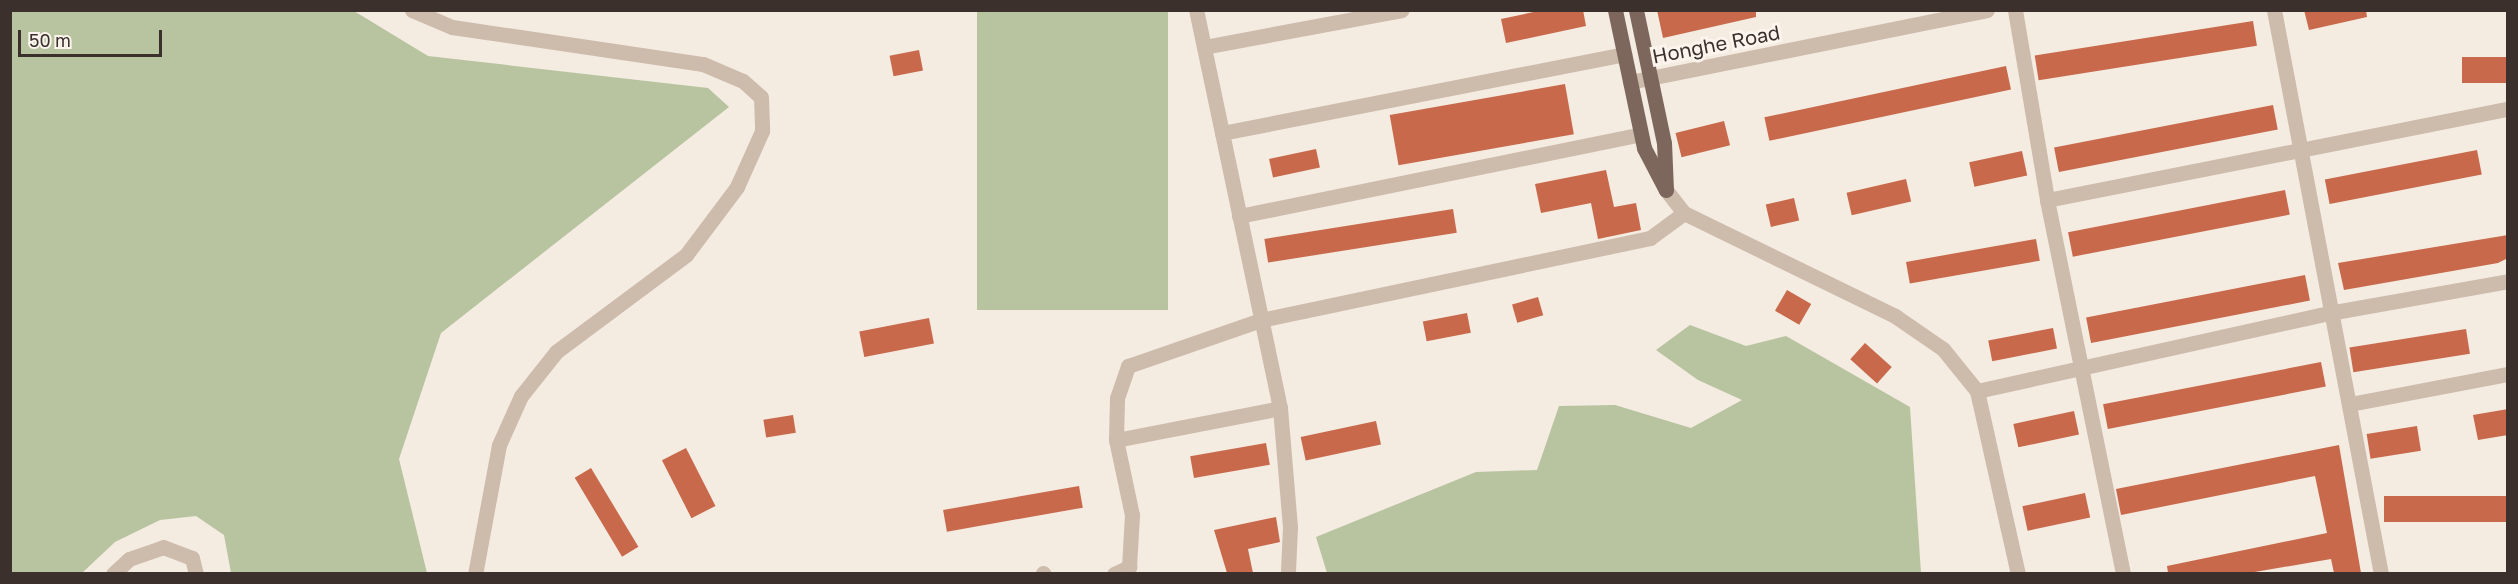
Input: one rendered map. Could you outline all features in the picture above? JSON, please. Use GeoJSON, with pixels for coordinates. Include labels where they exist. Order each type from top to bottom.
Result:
{"type":"FeatureCollection","features":[{"type":"Feature","properties":{"kind":"main road"},"geometry":{"type":"LineString","coordinates":[[1615,10],[1641,134],[1666,190]]}},
{"type":"Feature","properties":{"kind":"main road"},"geometry":{"type":"LineString","coordinates":[[1636,10],[1664,143],[1666,190]]}},
{"type":"Feature","properties":{"kind":"street"},"geometry":{"type":"LineString","coordinates":[[412,10],[452,27],[704,64],[742,81],[761,97],[762,131],[737,187],[686,255],[556,352],[521,396],[499,445],[475,573]]}},
{"type":"Feature","properties":{"kind":"street"},"geometry":{"type":"LineString","coordinates":[[1196,10],[1280,408],[1290,527],[1288,571]]}},
{"type":"Feature","properties":{"kind":"street"},"geometry":{"type":"LineString","coordinates":[[1204,47],[1402,10]]}},
{"type":"Feature","properties":{"kind":"street","name":"Honghe Road"},"geometry":{"type":"LineString","coordinates":[[1630,82],[1987,10]]}},
{"type":"Feature","properties":{"kind":"street"},"geometry":{"type":"LineString","coordinates":[[2015,10],[2047,201],[2123,573]]}},
{"type":"Feature","properties":{"kind":"street"},"geometry":{"type":"LineString","coordinates":[[2274,10],[2329,313],[2350,404],[2381,573]]}},
{"type":"Feature","properties":{"kind":"street"},"geometry":{"type":"LineString","coordinates":[[1222,133],[1624,54]]}},
{"type":"Feature","properties":{"kind":"street"},"geometry":{"type":"LineString","coordinates":[[2047,201],[2508,110]]}},
{"type":"Feature","properties":{"kind":"street"},"geometry":{"type":"LineString","coordinates":[[1239,216],[1641,134]]}},
{"type":"Feature","properties":{"kind":"street"},"geometry":{"type":"LineString","coordinates":[[1666,190],[1684,213],[1895,316],[1943,349],[1977,391],[2018,573]]}},
{"type":"Feature","properties":{"kind":"street"},"geometry":{"type":"LineString","coordinates":[[1113,573],[1129,567],[1132,515],[1116,440],[1118,398],[1128,366],[1261,320],[1650,238],[1684,213]]}},
{"type":"Feature","properties":{"kind":"street"},"geometry":{"type":"LineString","coordinates":[[1977,391],[2329,313],[2508,281]]}},
{"type":"Feature","properties":{"kind":"street"},"geometry":{"type":"LineString","coordinates":[[2350,404],[2508,374]]}},
{"type":"Feature","properties":{"kind":"street"},"geometry":{"type":"LineString","coordinates":[[1116,440],[1280,408]]}},
{"type":"Feature","properties":{"kind":"street"},"geometry":{"type":"LineString","coordinates":[[113,573],[129,559],[163,547],[192,558],[196,573]]}},
{"type":"Feature","properties":{"kind":"green space"},"geometry":{"type":"Polygon","coordinates":[[[10,11],[354,11],[428,56],[708,88],[729,107],[441,333],[399,459],[427,573],[231,573],[224,535],[196,516],[160,520],[115,542],[82,573],[11,573],[10,11]]]}},
{"type":"Feature","properties":{"kind":"green space"},"geometry":{"type":"Polygon","coordinates":[[[977,11],[1168,11],[1168,310],[977,310],[977,11]]]}},
{"type":"Feature","properties":{"kind":"green space"},"geometry":{"type":"Polygon","coordinates":[[[1690,325],[1746,346],[1786,336],[1910,407],[1921,573],[1327,573],[1316,537],[1476,472],[1537,470],[1559,406],[1615,405],[1691,428],[1742,400],[1698,380],[1656,350],[1690,325]]]}},
{"type":"Feature","properties":{"kind":"building"},"geometry":{"type":"Polygon","coordinates":[[[1543,10],[1583,10],[1586,26],[1506,43],[1501,19],[1543,10]]]}},
{"type":"Feature","properties":{"kind":"building"},"geometry":{"type":"Polygon","coordinates":[[[1657,10],[1756,10],[1756,17],[1663,38],[1657,10]]]}},
{"type":"Feature","properties":{"kind":"building"},"geometry":{"type":"Polygon","coordinates":[[[2304,10],[2366,10],[2367,17],[2309,30],[2304,10]]]}},
{"type":"Feature","properties":{"kind":"building"},"geometry":{"type":"Polygon","coordinates":[[[2253,21],[2257,46],[2039,80],[2035,56],[2253,21]]]}},
{"type":"Feature","properties":{"kind":"building"},"geometry":{"type":"Polygon","coordinates":[[[919,50],[923,71],[894,76],[890,56],[919,50]]]}},
{"type":"Feature","properties":{"kind":"building"},"geometry":{"type":"Polygon","coordinates":[[[2462,57],[2508,57],[2508,83],[2462,83],[2462,57]]]}},
{"type":"Feature","properties":{"kind":"building"},"geometry":{"type":"Polygon","coordinates":[[[2006,66],[2011,89],[1769,141],[1764,117],[2006,66]]]}},
{"type":"Feature","properties":{"kind":"building"},"geometry":{"type":"Polygon","coordinates":[[[1565,84],[1574,134],[1399,165],[1390,115],[1565,84]]]}},
{"type":"Feature","properties":{"kind":"building"},"geometry":{"type":"Polygon","coordinates":[[[2273,105],[2278,130],[2059,172],[2054,148],[2273,105]]]}},
{"type":"Feature","properties":{"kind":"building"},"geometry":{"type":"Polygon","coordinates":[[[1724,121],[1730,145],[1682,157],[1675,133],[1724,121]]]}},
{"type":"Feature","properties":{"kind":"building"},"geometry":{"type":"Polygon","coordinates":[[[1316,149],[1320,168],[1273,178],[1269,159],[1316,149]]]}},
{"type":"Feature","properties":{"kind":"building"},"geometry":{"type":"Polygon","coordinates":[[[2477,150],[2482,175],[2330,204],[2325,180],[2477,150]]]}},
{"type":"Feature","properties":{"kind":"building"},"geometry":{"type":"Polygon","coordinates":[[[2022,151],[2027,175],[1974,187],[1969,162],[2022,151]]]}},
{"type":"Feature","properties":{"kind":"building"},"geometry":{"type":"Polygon","coordinates":[[[1606,170],[1614,207],[1636,203],[1641,230],[1598,239],[1591,203],[1541,213],[1535,184],[1606,170]]]}},
{"type":"Feature","properties":{"kind":"building"},"geometry":{"type":"Polygon","coordinates":[[[1906,179],[1911,201],[1852,215],[1847,193],[1906,179]]]}},
{"type":"Feature","properties":{"kind":"building"},"geometry":{"type":"Polygon","coordinates":[[[2285,190],[2290,215],[2073,257],[2068,232],[2285,190]]]}},
{"type":"Feature","properties":{"kind":"building"},"geometry":{"type":"Polygon","coordinates":[[[1794,198],[1799,220],[1771,227],[1766,205],[1794,198]]]}},
{"type":"Feature","properties":{"kind":"building"},"geometry":{"type":"Polygon","coordinates":[[[1453,209],[1457,233],[1268,263],[1264,239],[1453,209]]]}},
{"type":"Feature","properties":{"kind":"building"},"geometry":{"type":"Polygon","coordinates":[[[2508,235],[2508,258],[2498,263],[2344,290],[2338,263],[2508,235]]]}},
{"type":"Feature","properties":{"kind":"building"},"geometry":{"type":"Polygon","coordinates":[[[2036,239],[2040,261],[1910,284],[1906,262],[2036,239]]]}},
{"type":"Feature","properties":{"kind":"building"},"geometry":{"type":"Polygon","coordinates":[[[2305,275],[2310,301],[2091,343],[2086,318],[2305,275]]]}},
{"type":"Feature","properties":{"kind":"building"},"geometry":{"type":"Polygon","coordinates":[[[1787,290],[1811,304],[1799,325],[1775,311],[1787,290]]]}},
{"type":"Feature","properties":{"kind":"building"},"geometry":{"type":"Polygon","coordinates":[[[1538,297],[1543,315],[1517,323],[1512,304],[1538,297]]]}},
{"type":"Feature","properties":{"kind":"building"},"geometry":{"type":"Polygon","coordinates":[[[1467,313],[1471,333],[1427,341],[1423,322],[1467,313]]]}},
{"type":"Feature","properties":{"kind":"building"},"geometry":{"type":"Polygon","coordinates":[[[929,318],[934,344],[864,357],[859,332],[929,318]]]}},
{"type":"Feature","properties":{"kind":"building"},"geometry":{"type":"Polygon","coordinates":[[[2053,328],[2057,349],[1992,361],[1988,341],[2053,328]]]}},
{"type":"Feature","properties":{"kind":"building"},"geometry":{"type":"Polygon","coordinates":[[[2466,329],[2470,354],[2353,372],[2349,347],[2466,329]]]}},
{"type":"Feature","properties":{"kind":"building"},"geometry":{"type":"Polygon","coordinates":[[[1865,343],[1892,367],[1877,383],[1850,359],[1865,343]]]}},
{"type":"Feature","properties":{"kind":"building"},"geometry":{"type":"Polygon","coordinates":[[[2321,362],[2326,387],[2108,429],[2103,404],[2321,362]]]}},
{"type":"Feature","properties":{"kind":"building"},"geometry":{"type":"Polygon","coordinates":[[[2508,409],[2508,435],[2478,440],[2473,415],[2508,409]]]}},
{"type":"Feature","properties":{"kind":"building"},"geometry":{"type":"Polygon","coordinates":[[[2074,411],[2079,434],[2018,447],[2013,424],[2074,411]]]}},
{"type":"Feature","properties":{"kind":"building"},"geometry":{"type":"Polygon","coordinates":[[[793,415],[796,433],[766,437],[763,420],[793,415]]]}},
{"type":"Feature","properties":{"kind":"building"},"geometry":{"type":"Polygon","coordinates":[[[1376,421],[1381,444],[1306,460],[1301,437],[1376,421]]]}},
{"type":"Feature","properties":{"kind":"building"},"geometry":{"type":"Polygon","coordinates":[[[2417,426],[2421,451],[2371,459],[2367,434],[2417,426]]]}},
{"type":"Feature","properties":{"kind":"building"},"geometry":{"type":"Polygon","coordinates":[[[1266,443],[1270,465],[1194,478],[1190,456],[1266,443]]]}},
{"type":"Feature","properties":{"kind":"building"},"geometry":{"type":"Polygon","coordinates":[[[2339,445],[2361,573],[2334,573],[2331,559],[2249,573],[2168,573],[2167,566],[2327,533],[2315,476],[2121,515],[2116,489],[2339,445]]]}},
{"type":"Feature","properties":{"kind":"building"},"geometry":{"type":"Polygon","coordinates":[[[686,448],[716,506],[691,518],[662,460],[686,448]]]}},
{"type":"Feature","properties":{"kind":"building"},"geometry":{"type":"Polygon","coordinates":[[[591,468],[638,547],[622,557],[575,478],[591,468]]]}},
{"type":"Feature","properties":{"kind":"building"},"geometry":{"type":"Polygon","coordinates":[[[1079,486],[1083,508],[947,532],[943,510],[1079,486]]]}},
{"type":"Feature","properties":{"kind":"building"},"geometry":{"type":"Polygon","coordinates":[[[2085,493],[2090,517],[2028,531],[2022,506],[2085,493]]]}},
{"type":"Feature","properties":{"kind":"building"},"geometry":{"type":"Polygon","coordinates":[[[2384,496],[2508,496],[2508,522],[2384,522],[2384,496]]]}},
{"type":"Feature","properties":{"kind":"building"},"geometry":{"type":"Polygon","coordinates":[[[1276,517],[1280,542],[1248,549],[1253,573],[1227,573],[1214,530],[1276,517]]]}}]}
